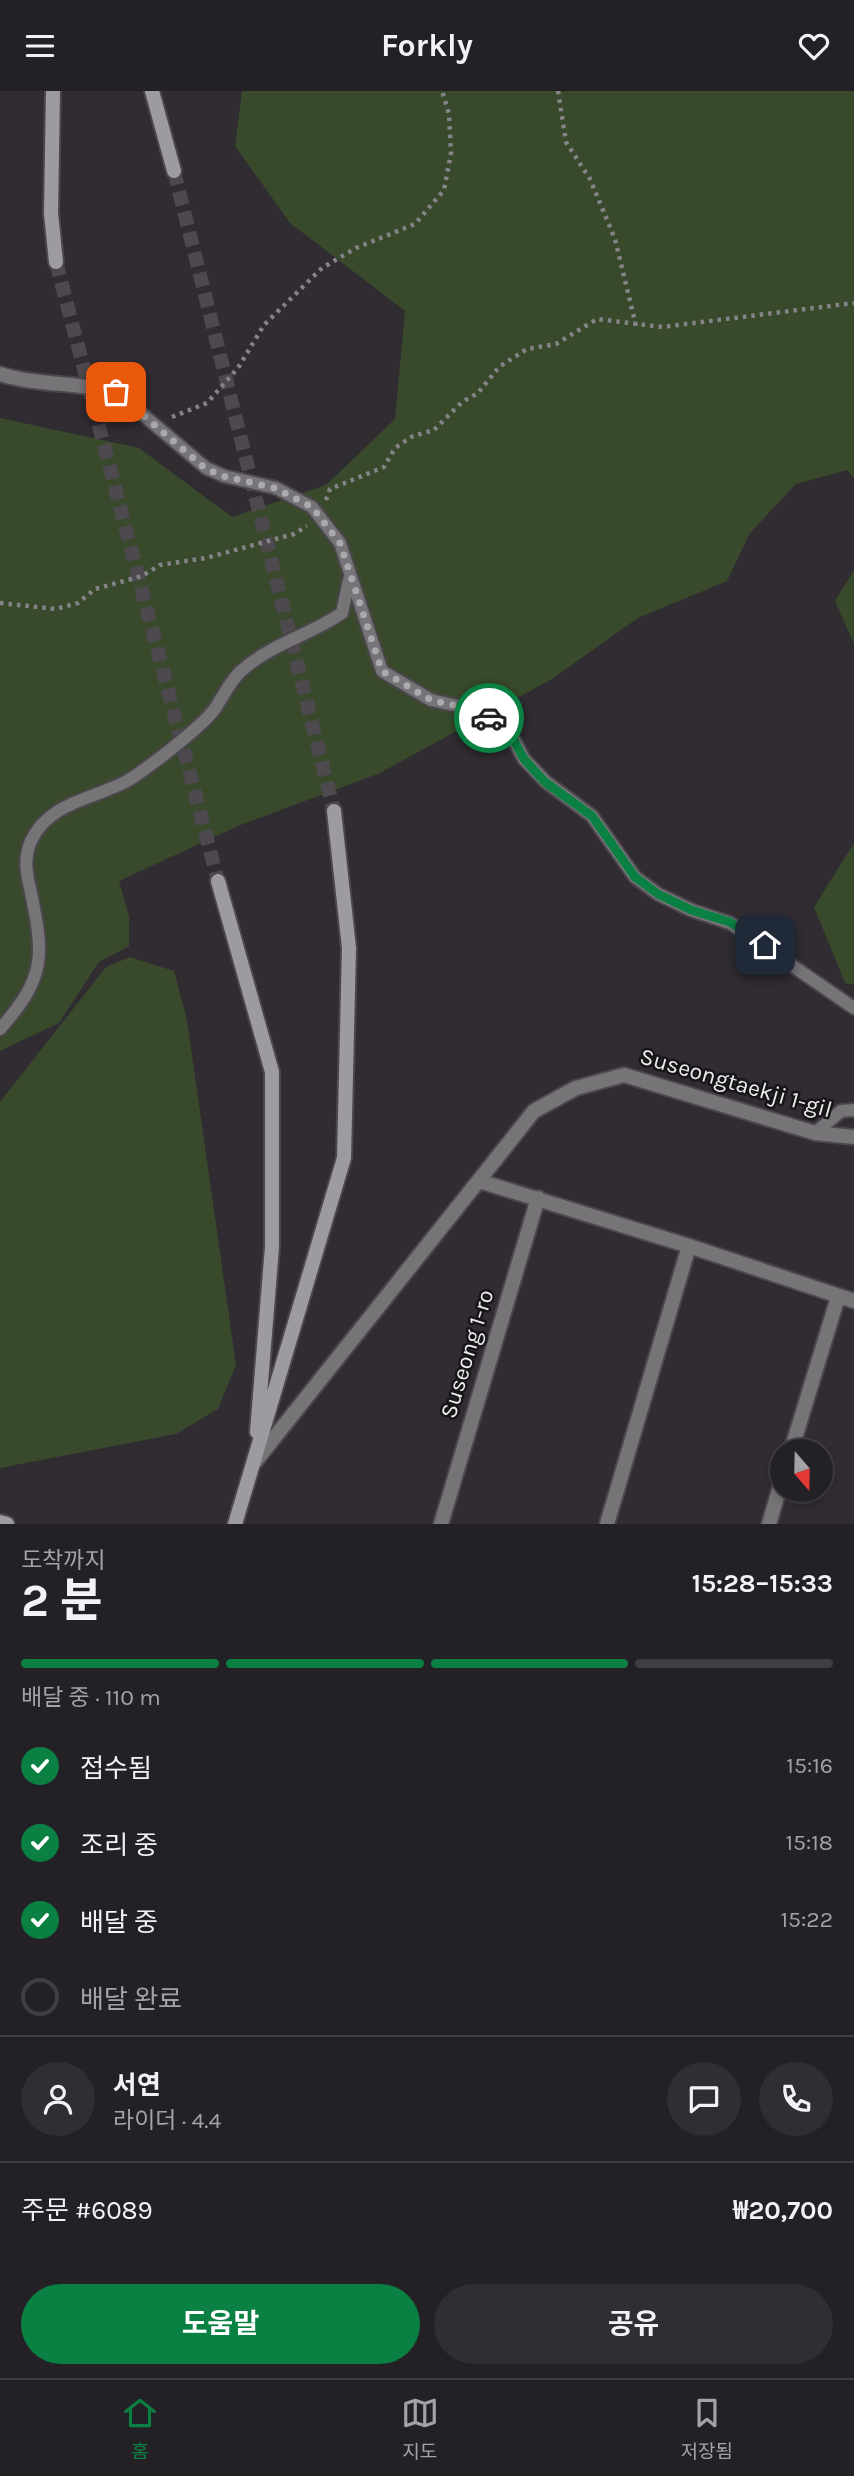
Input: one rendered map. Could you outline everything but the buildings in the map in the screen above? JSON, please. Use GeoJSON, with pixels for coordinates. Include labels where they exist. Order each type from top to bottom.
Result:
{"type":"FeatureCollection","features":[{"type":"Feature","properties":{"kind":"street"},"geometry":{"type":"LineString","coordinates":[[53,91],[51,213],[56,262]]}},
{"type":"Feature","properties":{"kind":"street"},"geometry":{"type":"LineString","coordinates":[[152,91],[174,171]]}},
{"type":"Feature","properties":{"kind":"street"},"geometry":{"type":"LineString","coordinates":[[0,374],[17,380],[85,384],[116,392]]}},
{"type":"Feature","properties":{"kind":"street"},"geometry":{"type":"LineString","coordinates":[[235,1524],[344,1158],[349,949],[334,811]]}},
{"type":"Feature","properties":{"kind":"street"},"geometry":{"type":"LineString","coordinates":[[218,881],[272,1072],[272,1247],[255,1462]]}},
{"type":"Feature","properties":{"kind":"street","name":"Suseongtaekji 1-gil"},"geometry":{"type":"LineString","coordinates":[[255,1462],[534,1111],[576,1088],[624,1075],[815,1133],[854,1137]]}},
{"type":"Feature","properties":{"kind":"street"},"geometry":{"type":"LineString","coordinates":[[479,1181],[854,1301]]}},
{"type":"Feature","properties":{"kind":"street","name":"Suseong 1-ro"},"geometry":{"type":"LineString","coordinates":[[441,1524],[538,1198]]}},
{"type":"Feature","properties":{"kind":"street"},"geometry":{"type":"LineString","coordinates":[[607,1524],[689,1246]]}},
{"type":"Feature","properties":{"kind":"street"},"geometry":{"type":"LineString","coordinates":[[795,1439],[838,1297]]}},
{"type":"Feature","properties":{"kind":"street"},"geometry":{"type":"LineString","coordinates":[[769,1524],[776,1502]]}},
{"type":"Feature","properties":{"kind":"street"},"geometry":{"type":"LineString","coordinates":[[0,1522],[6,1524]]}},
{"type":"Feature","properties":{"kind":"lane"},"geometry":{"type":"LineString","coordinates":[[116,392],[205,468],[223,476],[275,488],[312,507],[340,543],[382,671],[431,700],[480,711],[509,731],[524,759],[545,782],[592,816],[635,877],[658,894],[691,910],[730,922],[854,1008]]}},
{"type":"Feature","properties":{"kind":"lane"},"geometry":{"type":"LineString","coordinates":[[0,1029],[22,1004],[39,968],[40,939],[25,865],[31,841],[51,815],[128,780],[212,712],[239,673],[264,652],[326,624],[342,613],[350,576]]}},
{"type":"Feature","properties":{"kind":"lane"},"geometry":{"type":"LineString","coordinates":[[815,1133],[841,1111],[854,1110]]}},
{"type":"Feature","properties":{"kind":"path"},"geometry":{"type":"LineString","coordinates":[[153,424],[207,403],[238,367],[264,325],[322,268],[356,248],[415,224],[444,190],[452,153],[449,114],[442,91]]}},
{"type":"Feature","properties":{"kind":"path"},"geometry":{"type":"LineString","coordinates":[[558,91],[566,142],[590,179],[615,239],[636,326]]}},
{"type":"Feature","properties":{"kind":"path"},"geometry":{"type":"LineString","coordinates":[[0,603],[56,609],[78,603],[95,589],[142,576],[160,565],[206,558],[294,534],[319,518],[330,489],[384,467],[395,448],[413,436],[434,430],[462,402],[478,393],[499,367],[527,349],[556,344],[597,319],[636,326],[662,327],[854,303]]}},
{"type":"Feature","properties":{"kind":"green space"},"geometry":{"type":"Polygon","coordinates":[[[242,91],[854,91],[854,479],[847,470],[796,484],[750,533],[727,581],[638,618],[552,679],[380,773],[238,826],[119,881],[129,916],[129,946],[99,962],[59,1023],[0,1051],[0,418],[139,448],[232,517],[326,485],[395,419],[405,311],[290,223],[235,146],[242,91]]]}},
{"type":"Feature","properties":{"kind":"green space"},"geometry":{"type":"Polygon","coordinates":[[[854,570],[854,644],[835,601],[854,570]]]}},
{"type":"Feature","properties":{"kind":"green space"},"geometry":{"type":"Polygon","coordinates":[[[854,843],[854,985],[845,983],[814,907],[854,843]]]}},
{"type":"Feature","properties":{"kind":"green space"},"geometry":{"type":"Polygon","coordinates":[[[130,957],[174,971],[187,1020],[236,1365],[218,1409],[176,1434],[0,1468],[0,1102],[106,967],[130,957]]]}},
{"type":"Feature","properties":{"kind":"tunnel"},"geometry":{"type":"LineString","coordinates":[[174,171],[334,811]]}},
{"type":"Feature","properties":{"kind":"tunnel"},"geometry":{"type":"LineString","coordinates":[[56,262],[218,881]]}},
{"type":"Feature","properties":{"kind":"way so far"},"geometry":{"type":"LineString","coordinates":[[116,392],[205,468],[223,476],[275,488],[312,507],[340,543],[382,671],[431,700],[480,711],[489,718]]}},
{"type":"Feature","properties":{"kind":"route"},"geometry":{"type":"LineString","coordinates":[[489,718],[509,731],[524,759],[545,782],[592,816],[635,877],[658,894],[691,910],[730,922],[765,945]]}}]}
